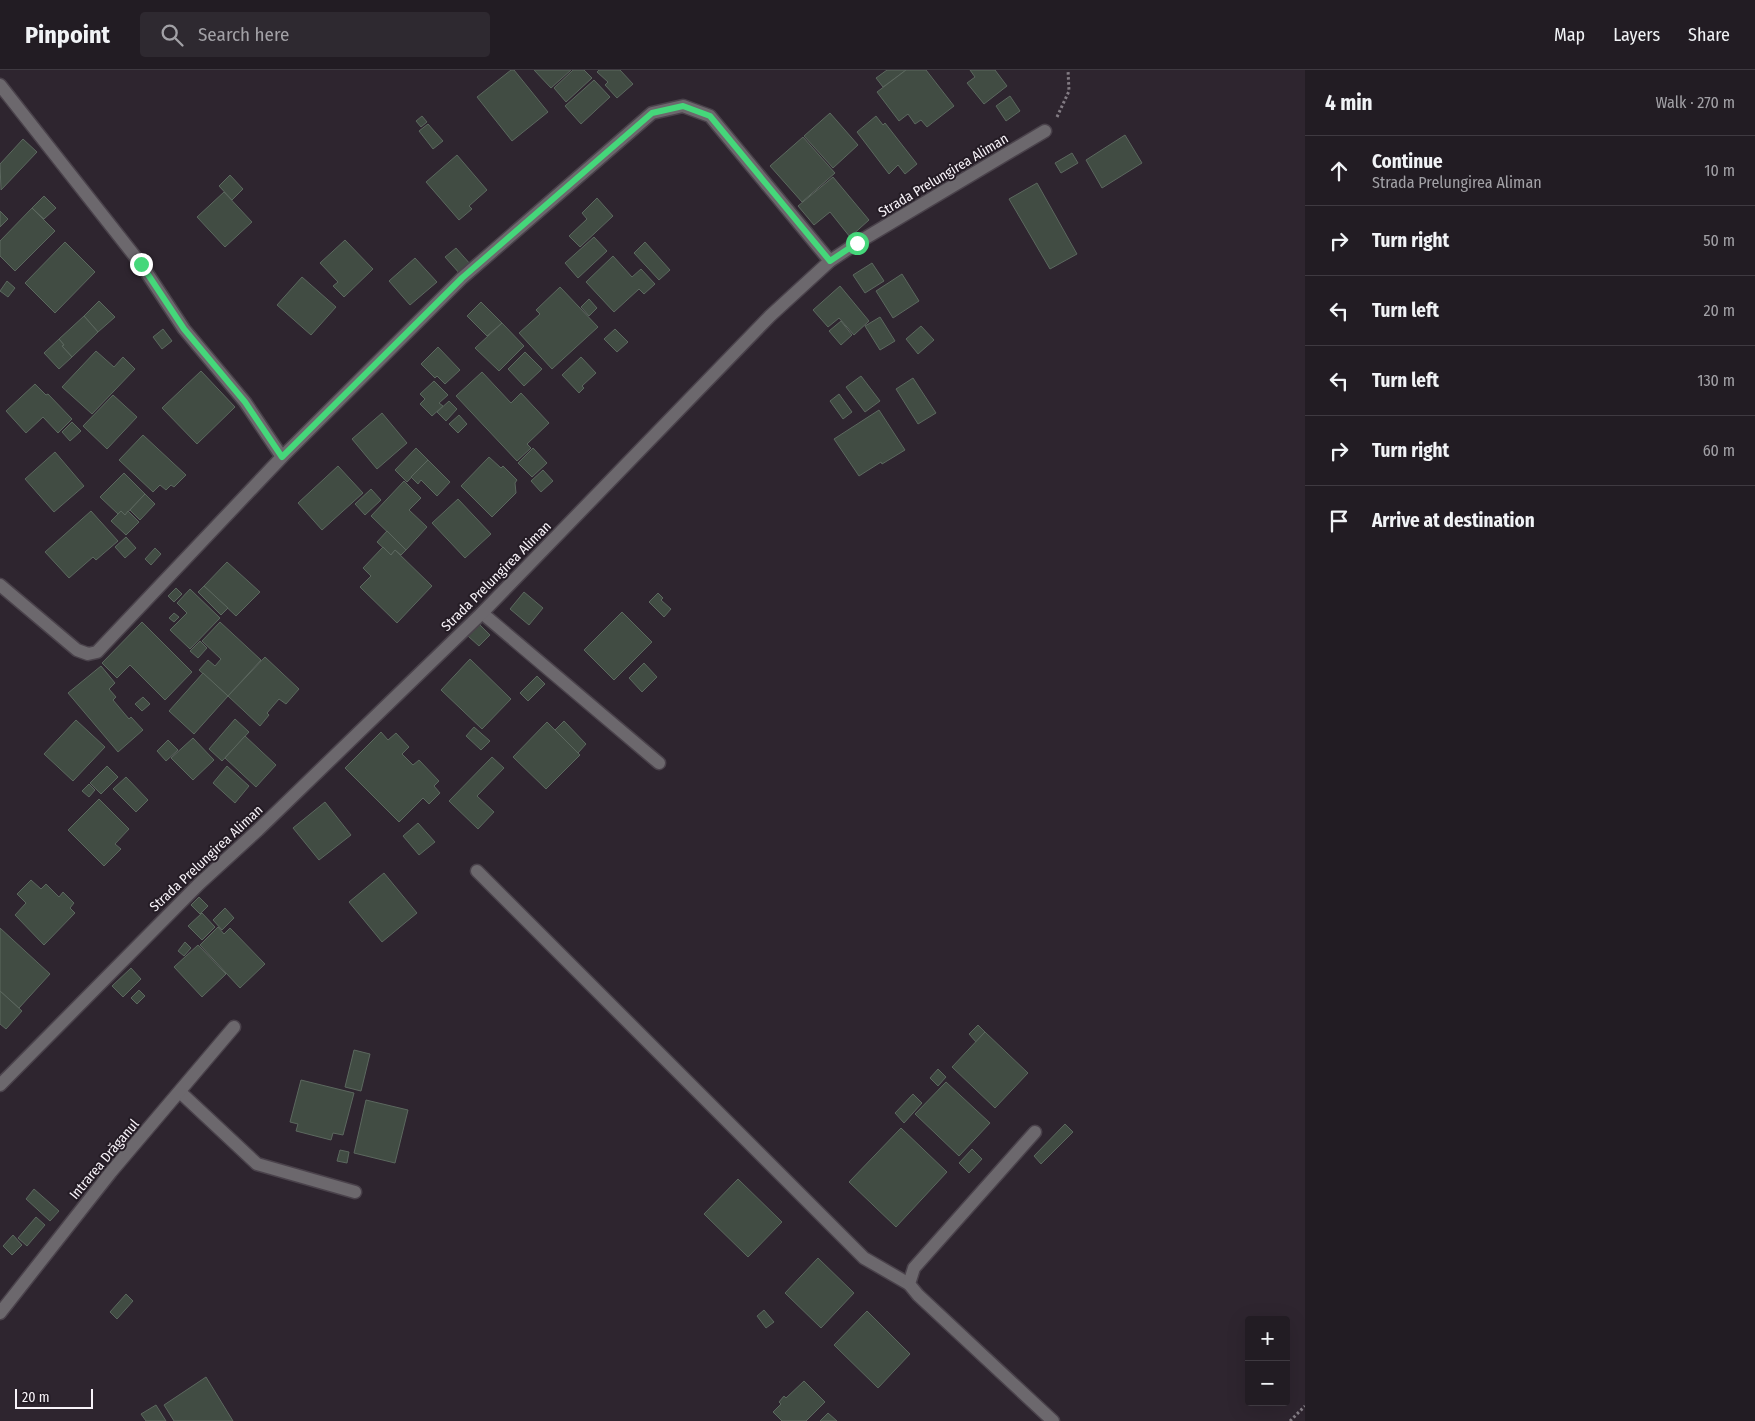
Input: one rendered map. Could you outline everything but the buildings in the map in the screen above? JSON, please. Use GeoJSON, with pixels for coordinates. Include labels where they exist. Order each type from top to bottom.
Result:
{"type":"FeatureCollection","features":[{"type":"Feature","properties":{"kind":"street"},"geometry":{"type":"LineString","coordinates":[[0,85],[141,264],[184,329],[245,402],[282,457]]}},
{"type":"Feature","properties":{"kind":"street"},"geometry":{"type":"LineString","coordinates":[[0,585],[78,650],[88,654],[97,652],[282,457],[462,278],[652,113],[683,106],[710,116],[830,261]]}},
{"type":"Feature","properties":{"kind":"street","name":"Strada Prelungirea Aliman"},"geometry":{"type":"LineString","coordinates":[[0,1085],[199,884],[258,830],[482,613],[770,316],[830,261],[1045,131]]}},
{"type":"Feature","properties":{"kind":"street"},"geometry":{"type":"LineString","coordinates":[[482,613],[659,763]]}},
{"type":"Feature","properties":{"kind":"street"},"geometry":{"type":"LineString","coordinates":[[477,871],[864,1258],[909,1284],[918,1295],[1053,1421]]}},
{"type":"Feature","properties":{"kind":"street","name":"Intrarea Drăganul"},"geometry":{"type":"LineString","coordinates":[[0,1313],[111,1172],[234,1028]]}},
{"type":"Feature","properties":{"kind":"street"},"geometry":{"type":"LineString","coordinates":[[180,1092],[258,1164],[355,1192]]}},
{"type":"Feature","properties":{"kind":"street"},"geometry":{"type":"LineString","coordinates":[[909,1284],[914,1268],[1035,1132]]}},
{"type":"Feature","properties":{"kind":"path"},"geometry":{"type":"LineString","coordinates":[[1045,131],[1057,117],[1069,91],[1068,70]]}},
{"type":"Feature","properties":{"kind":"path"},"geometry":{"type":"LineString","coordinates":[[1290,1421],[1305,1406]]}},
{"type":"Feature","properties":{"kind":"route"},"geometry":{"type":"LineString","coordinates":[[141,264],[184,329],[245,402],[282,457],[462,278],[652,113],[683,106],[710,116],[830,261],[857,243]]}}]}
